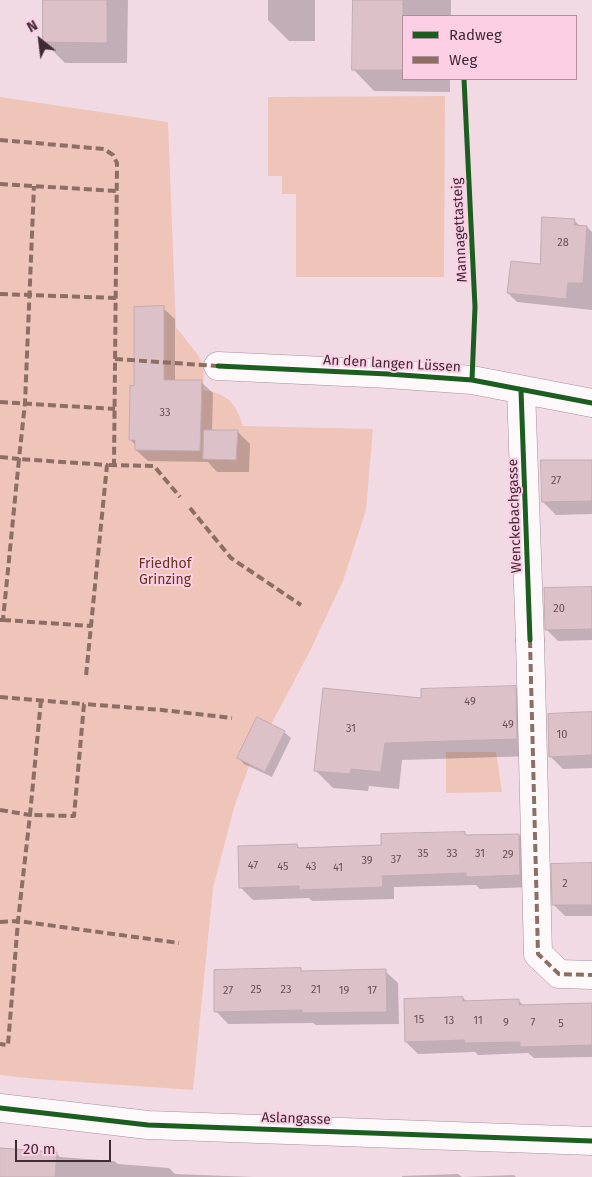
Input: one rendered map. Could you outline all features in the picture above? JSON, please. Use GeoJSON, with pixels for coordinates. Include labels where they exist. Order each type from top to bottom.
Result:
{"type":"FeatureCollection","features":[{"type":"Feature","properties":{"kind":"street","name":"An den langen Lüssen"},"geometry":{"type":"LineString","coordinates":[[218,366],[463,379],[592,403]]}},
{"type":"Feature","properties":{"kind":"street","name":"Wenckebachgasse"},"geometry":{"type":"LineString","coordinates":[[522,390],[538,954],[559,974],[592,975]]}},
{"type":"Feature","properties":{"kind":"street","name":"Aslangasse"},"geometry":{"type":"LineString","coordinates":[[0,1108],[148,1125],[592,1141]]}},
{"type":"Feature","properties":{"kind":"green space"},"geometry":{"type":"Polygon","coordinates":[[[445,96],[444,277],[296,277],[296,194],[282,194],[282,176],[268,176],[268,97],[445,96]]]}},
{"type":"Feature","properties":{"kind":"green space","name":"Friedhof Grinzing"},"geometry":{"type":"Polygon","coordinates":[[[0,97],[168,122],[176,327],[198,355],[204,368],[203,390],[211,391],[229,400],[234,405],[243,426],[373,429],[366,510],[343,581],[309,653],[249,766],[234,808],[213,888],[193,1090],[0,1075],[0,97]]]}},
{"type":"Feature","properties":{"kind":"green space"},"geometry":{"type":"Polygon","coordinates":[[[446,752],[496,752],[502,792],[446,793],[446,752]]]}},
{"type":"Feature","properties":{"kind":"building"},"geometry":{"type":"Polygon","coordinates":[[[43,0],[107,0],[107,43],[43,42],[43,0]]]}},
{"type":"Feature","properties":{"kind":"building"},"geometry":{"type":"Polygon","coordinates":[[[353,0],[403,0],[402,70],[352,70],[353,0]]]}},
{"type":"Feature","properties":{"kind":"building"},"geometry":{"type":"Polygon","coordinates":[[[542,217],[575,219],[574,225],[587,226],[583,283],[568,283],[566,299],[507,293],[511,261],[540,264],[542,217]]]}},
{"type":"Feature","properties":{"kind":"building"},"geometry":{"type":"Polygon","coordinates":[[[164,306],[164,380],[202,380],[200,451],[135,450],[135,440],[129,440],[130,385],[134,386],[134,307],[164,306]]]}},
{"type":"Feature","properties":{"kind":"building"},"geometry":{"type":"Polygon","coordinates":[[[204,430],[238,430],[236,460],[203,459],[204,430]]]}},
{"type":"Feature","properties":{"kind":"building"},"geometry":{"type":"Polygon","coordinates":[[[541,460],[592,460],[592,501],[542,502],[541,460]]]}},
{"type":"Feature","properties":{"kind":"building"},"geometry":{"type":"Polygon","coordinates":[[[592,587],[592,629],[545,630],[544,588],[592,587]]]}},
{"type":"Feature","properties":{"kind":"building"},"geometry":{"type":"Polygon","coordinates":[[[516,686],[517,739],[385,743],[381,772],[351,769],[350,774],[314,771],[323,688],[421,698],[421,689],[516,686]]]}},
{"type":"Feature","properties":{"kind":"building"},"geometry":{"type":"Polygon","coordinates":[[[592,712],[592,755],[549,757],[548,714],[592,712]]]}},
{"type":"Feature","properties":{"kind":"building"},"geometry":{"type":"Polygon","coordinates":[[[257,717],[285,731],[265,772],[237,758],[257,717]]]}},
{"type":"Feature","properties":{"kind":"building"},"geometry":{"type":"Polygon","coordinates":[[[465,832],[465,835],[519,834],[520,875],[466,877],[466,873],[382,876],[383,887],[299,890],[299,886],[239,888],[238,846],[297,844],[298,848],[381,845],[381,834],[465,832]]]}},
{"type":"Feature","properties":{"kind":"building"},"geometry":{"type":"Polygon","coordinates":[[[592,863],[592,905],[552,905],[551,864],[592,863]]]}},
{"type":"Feature","properties":{"kind":"building"},"geometry":{"type":"Polygon","coordinates":[[[301,968],[301,971],[386,969],[387,1012],[302,1013],[302,1010],[214,1012],[214,970],[301,968]]]}},
{"type":"Feature","properties":{"kind":"building"},"geometry":{"type":"Polygon","coordinates":[[[463,997],[463,1001],[519,999],[519,1005],[592,1003],[592,1045],[520,1047],[520,1042],[465,1043],[464,1040],[405,1042],[404,999],[463,997]]]}},
{"type":"Feature","properties":{"kind":"building"},"geometry":{"type":"Polygon","coordinates":[[[0,1148],[57,1152],[55,1177],[0,1177],[0,1148]]]}},
{"type":"Feature","properties":{"kind":"marked path"},"geometry":{"type":"LineString","coordinates":[[0,140],[104,149],[113,155],[117,163],[114,465]]}},
{"type":"Feature","properties":{"kind":"marked path"},"geometry":{"type":"LineString","coordinates":[[0,184],[116,191]]}},
{"type":"Feature","properties":{"kind":"marked path"},"geometry":{"type":"LineString","coordinates":[[0,457],[19,459],[25,403],[34,186]]}},
{"type":"Feature","properties":{"kind":"marked path"},"geometry":{"type":"LineString","coordinates":[[0,294],[116,298]]}},
{"type":"Feature","properties":{"kind":"marked path"},"geometry":{"type":"LineString","coordinates":[[115,359],[218,366]]}},
{"type":"Feature","properties":{"kind":"marked path"},"geometry":{"type":"LineString","coordinates":[[0,402],[115,409]]}},
{"type":"Feature","properties":{"kind":"marked path"},"geometry":{"type":"LineString","coordinates":[[0,620],[3,620],[19,459],[107,465],[86,676]]}},
{"type":"Feature","properties":{"kind":"marked path"},"geometry":{"type":"LineString","coordinates":[[109,465],[154,466],[180,497]]}},
{"type":"Feature","properties":{"kind":"marked path"},"geometry":{"type":"LineString","coordinates":[[190,508],[231,558],[301,605]]}},
{"type":"Feature","properties":{"kind":"marked path"},"geometry":{"type":"LineString","coordinates":[[3,620],[91,626]]}},
{"type":"Feature","properties":{"kind":"marked path"},"geometry":{"type":"LineString","coordinates":[[530,640],[538,954],[559,974],[592,975]]}},
{"type":"Feature","properties":{"kind":"marked path"},"geometry":{"type":"LineString","coordinates":[[0,697],[84,704]]}},
{"type":"Feature","properties":{"kind":"marked path"},"geometry":{"type":"LineString","coordinates":[[41,700],[30,815],[74,816],[84,704],[232,718]]}},
{"type":"Feature","properties":{"kind":"marked path"},"geometry":{"type":"LineString","coordinates":[[0,810],[30,815],[18,921],[8,1045],[0,1044]]}},
{"type":"Feature","properties":{"kind":"marked path"},"geometry":{"type":"LineString","coordinates":[[0,922],[18,921],[179,943]]}},
{"type":"Feature","properties":{"kind":"cycle path","name":"Mannagettasteig"},"geometry":{"type":"LineString","coordinates":[[464,80],[475,307],[472,380]]}},
{"type":"Feature","properties":{"kind":"cycle path"},"geometry":{"type":"LineString","coordinates":[[218,366],[472,380],[592,403]]}},
{"type":"Feature","properties":{"kind":"cycle path"},"geometry":{"type":"LineString","coordinates":[[521,390],[530,640]]}},
{"type":"Feature","properties":{"kind":"cycle path"},"geometry":{"type":"LineString","coordinates":[[0,1108],[148,1125],[592,1141]]}}]}
